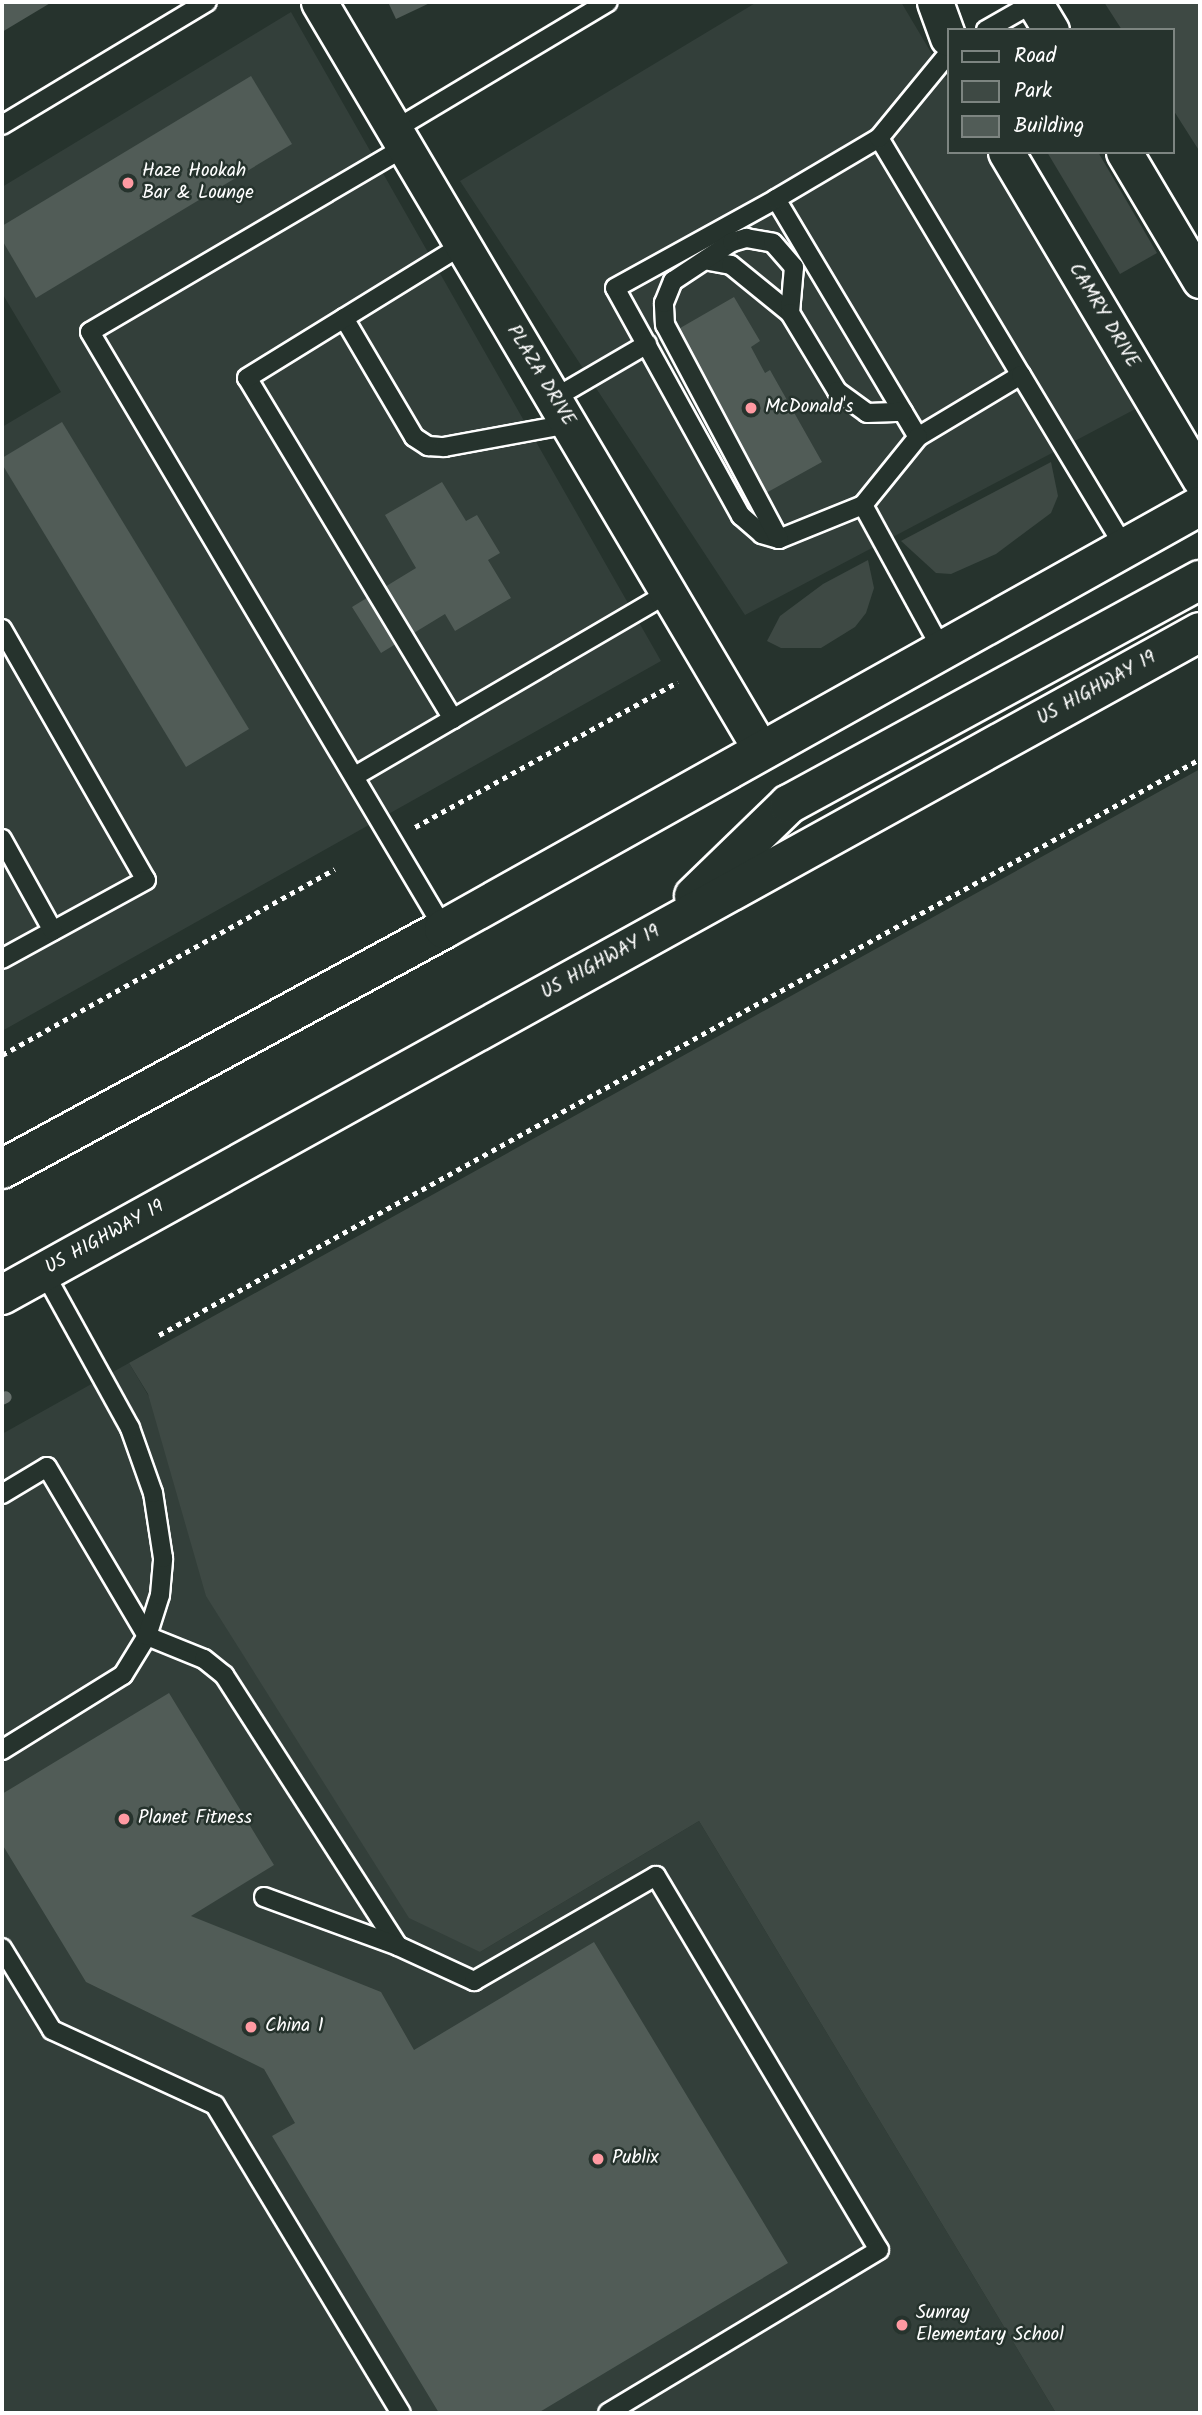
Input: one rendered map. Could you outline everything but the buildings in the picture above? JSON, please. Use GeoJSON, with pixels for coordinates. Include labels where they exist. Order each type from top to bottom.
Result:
{"type":"FeatureCollection","features":[{"type":"Feature","properties":{"kind":"highway"},"geometry":{"type":"LineString","coordinates":[[4,1163],[444,929],[1200,506]]}},
{"type":"Feature","properties":{"kind":"highway"},"geometry":{"type":"LineString","coordinates":[[657,932],[789,804],[1200,580]]}},
{"type":"Feature","properties":{"kind":"highway","name":"US HIGHWAY 19"},"geometry":{"type":"LineString","coordinates":[[2,1295],[1200,632]]}},
{"type":"Feature","properties":{"kind":"street","name":"PLAZA DRIVE"},"geometry":{"type":"LineString","coordinates":[[319,2],[761,750]]}},
{"type":"Feature","properties":{"kind":"street"},"geometry":{"type":"LineString","coordinates":[[934,2],[946,33]]}},
{"type":"Feature","properties":{"kind":"street"},"geometry":{"type":"LineString","coordinates":[[1035,2],[1050,28]]}},
{"type":"Feature","properties":{"kind":"street","name":"CAMRY DRIVE"},"geometry":{"type":"LineString","coordinates":[[1007,154],[1200,479]]}},
{"type":"Feature","properties":{"kind":"street"},"geometry":{"type":"LineString","coordinates":[[1125,154],[1200,280]]}},
{"type":"Feature","properties":{"kind":"lane"},"geometry":{"type":"LineString","coordinates":[[2,125],[207,2]]}},
{"type":"Feature","properties":{"kind":"lane"},"geometry":{"type":"LineString","coordinates":[[444,929],[90,332],[400,139],[608,2]]}},
{"type":"Feature","properties":{"kind":"lane"},"geometry":{"type":"LineString","coordinates":[[990,28],[1035,2]]}},
{"type":"Feature","properties":{"kind":"lane"},"geometry":{"type":"LineString","coordinates":[[946,56],[879,138],[776,200],[615,288],[741,516],[762,534],[779,539],[863,505],[918,437],[1021,375]]}},
{"type":"Feature","properties":{"kind":"lane"},"geometry":{"type":"LineString","coordinates":[[879,138],[1125,548]]}},
{"type":"Feature","properties":{"kind":"lane"},"geometry":{"type":"LineString","coordinates":[[776,200],[918,437]]}},
{"type":"Feature","properties":{"kind":"lane"},"geometry":{"type":"LineString","coordinates":[[779,539],[665,326],[664,303],[673,281],[709,261],[732,242],[746,238],[773,243],[794,267],[790,313]]}},
{"type":"Feature","properties":{"kind":"lane"},"geometry":{"type":"LineString","coordinates":[[453,719],[247,378],[462,245]]}},
{"type":"Feature","properties":{"kind":"lane"},"geometry":{"type":"LineString","coordinates":[[709,261],[731,265],[790,313],[845,400],[867,413],[903,412]]}},
{"type":"Feature","properties":{"kind":"lane"},"geometry":{"type":"LineString","coordinates":[[344,318],[415,437],[428,446],[444,447],[561,411],[647,344]]}},
{"type":"Feature","properties":{"kind":"lane"},"geometry":{"type":"LineString","coordinates":[[863,505],[942,650]]}},
{"type":"Feature","properties":{"kind":"lane"},"geometry":{"type":"LineString","coordinates":[[355,776],[668,593]]}},
{"type":"Feature","properties":{"kind":"lane"},"geometry":{"type":"LineString","coordinates":[[2,629],[146,880],[2,959]]}},
{"type":"Feature","properties":{"kind":"lane"},"geometry":{"type":"LineString","coordinates":[[2,839],[53,931]]}},
{"type":"Feature","properties":{"kind":"lane"},"geometry":{"type":"LineString","coordinates":[[2,1750],[123,1675],[147,1636],[160,1595],[163,1558],[153,1493],[130,1429],[44,1272]]}},
{"type":"Feature","properties":{"kind":"lane"},"geometry":{"type":"LineString","coordinates":[[2,1494],[47,1467],[147,1636],[204,1659],[224,1675],[398,1946]]}},
{"type":"Feature","properties":{"kind":"lane"},"geometry":{"type":"LineString","coordinates":[[264,1897],[398,1946],[474,1981],[656,1876],[879,2250],[608,2413]]}},
{"type":"Feature","properties":{"kind":"lane"},"geometry":{"type":"LineString","coordinates":[[2,1948],[52,2030],[215,2105],[401,2413]]}},
{"type":"Feature","properties":{"kind":"path"},"geometry":{"type":"LineString","coordinates":[[414,828],[678,682]]}},
{"type":"Feature","properties":{"kind":"path"},"geometry":{"type":"LineString","coordinates":[[159,1335],[1200,759]]}},
{"type":"Feature","properties":{"kind":"path"},"geometry":{"type":"LineString","coordinates":[[2,1055],[335,869]]}},
{"type":"Feature","properties":{"kind":"shaded area"},"geometry":{"type":"Polygon","coordinates":[[[757,2],[901,2],[946,78],[946,154],[992,154],[1141,406],[745,615],[460,181],[757,2]]]}},
{"type":"Feature","properties":{"kind":"shaded area"},"geometry":{"type":"Polygon","coordinates":[[[291,12],[661,661],[2,1031],[2,427],[61,392],[2,293],[2,187],[291,12]]]}},
{"type":"Feature","properties":{"kind":"shaded area"},"geometry":{"type":"Polygon","coordinates":[[[129,1363],[480,1952],[699,1821],[1056,2413],[2,2413],[2,1434],[129,1363]]]}},
{"type":"Feature","properties":{"kind":"green space"},"geometry":{"type":"Polygon","coordinates":[[[1104,2],[1200,2],[1200,152],[1174,111],[1174,28],[1121,28],[1104,2]]]}},
{"type":"Feature","properties":{"kind":"green space"},"geometry":{"type":"Polygon","coordinates":[[[1048,154],[1099,154],[1157,253],[1120,274],[1048,154]]]}},
{"type":"Feature","properties":{"kind":"green space"},"geometry":{"type":"Polygon","coordinates":[[[1051,462],[1058,496],[1051,513],[996,554],[951,574],[936,573],[901,541],[1051,462]]]}},
{"type":"Feature","properties":{"kind":"green space"},"geometry":{"type":"Polygon","coordinates":[[[868,560],[874,588],[866,613],[855,627],[821,648],[781,648],[767,641],[780,616],[823,584],[868,560]]]}},
{"type":"Feature","properties":{"kind":"green space"},"geometry":{"type":"Polygon","coordinates":[[[1200,769],[1200,2413],[1056,2413],[699,1821],[480,1952],[409,1918],[206,1596],[148,1394],[129,1363],[1200,769]]]}},
{"type":"Feature","properties":{"kind":"waterway"},"geometry":{"type":"LineString","coordinates":[[2,1399],[6,1397]]}},
{"type":"Feature","properties":{"kind":"place","name":"Haze Hookah Bar & Lounge"},"geometry":{"type":"Point","coordinates":[128,183]}},
{"type":"Feature","properties":{"kind":"place","name":"McDonald's"},"geometry":{"type":"Point","coordinates":[751,408]}},
{"type":"Feature","properties":{"kind":"place","name":"Planet Fitness"},"geometry":{"type":"Point","coordinates":[124,1819]}},
{"type":"Feature","properties":{"kind":"place","name":"China 1"},"geometry":{"type":"Point","coordinates":[251,2027]}},
{"type":"Feature","properties":{"kind":"place","name":"Publix"},"geometry":{"type":"Point","coordinates":[598,2159]}},
{"type":"Feature","properties":{"kind":"place","name":"Sunray Elementary School"},"geometry":{"type":"Point","coordinates":[902,2325]}}]}
